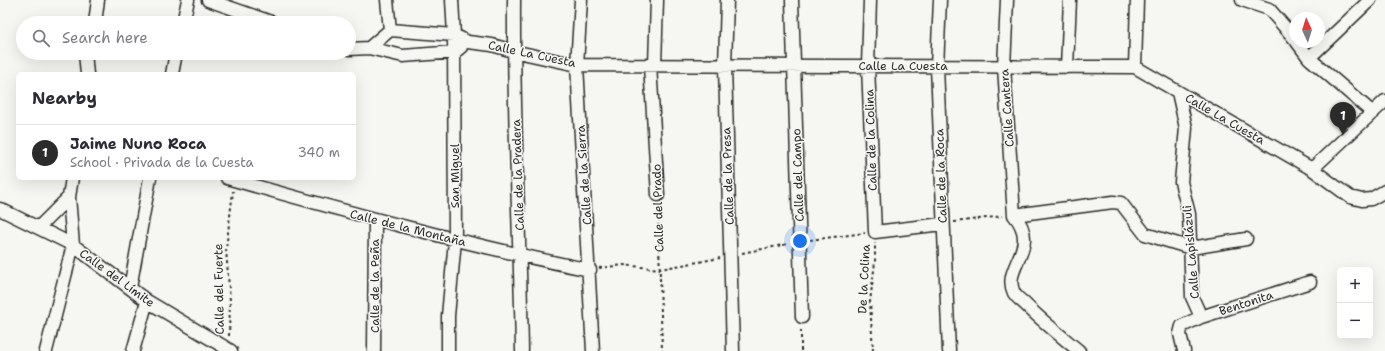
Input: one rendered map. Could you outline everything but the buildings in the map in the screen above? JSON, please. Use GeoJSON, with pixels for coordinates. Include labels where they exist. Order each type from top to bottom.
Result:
{"type":"FeatureCollection","features":[{"type":"Feature","properties":{"kind":"street"},"geometry":{"type":"LineString","coordinates":[[95,16],[98,0]]}},
{"type":"Feature","properties":{"kind":"street"},"geometry":{"type":"LineString","coordinates":[[185,16],[188,0]]}},
{"type":"Feature","properties":{"kind":"street"},"geometry":{"type":"LineString","coordinates":[[208,0],[254,16]]}},
{"type":"Feature","properties":{"kind":"street"},"geometry":{"type":"LineString","coordinates":[[369,48],[390,30],[387,0]]}},
{"type":"Feature","properties":{"kind":"street","name":"San Miguel"},"geometry":{"type":"LineString","coordinates":[[448,351],[448,316],[456,240],[455,52],[452,0]]}},
{"type":"Feature","properties":{"kind":"street","name":"Calle de la Pradera"},"geometry":{"type":"LineString","coordinates":[[514,0],[513,51],[521,256],[522,351]]}},
{"type":"Feature","properties":{"kind":"street","name":"Calle de la Sierra"},"geometry":{"type":"LineString","coordinates":[[580,0],[577,64],[590,270],[593,351]]}},
{"type":"Feature","properties":{"kind":"street","name":"Calle del Prado"},"geometry":{"type":"LineString","coordinates":[[657,0],[653,65],[658,195]]}},
{"type":"Feature","properties":{"kind":"street","name":"Calle de la Presa"},"geometry":{"type":"LineString","coordinates":[[727,0],[725,66],[733,351]]}},
{"type":"Feature","properties":{"kind":"street","name":"Calle del Campo"},"geometry":{"type":"LineString","coordinates":[[792,0],[802,317]]}},
{"type":"Feature","properties":{"kind":"street","name":"Calle de la Colina"},"geometry":{"type":"LineString","coordinates":[[870,0],[868,66],[875,232]]}},
{"type":"Feature","properties":{"kind":"street","name":"Calle de la Roca"},"geometry":{"type":"LineString","coordinates":[[940,0],[937,66],[942,224],[949,351]]}},
{"type":"Feature","properties":{"kind":"street","name":"Calle Cantera"},"geometry":{"type":"LineString","coordinates":[[1007,0],[1004,67],[1014,215]]}},
{"type":"Feature","properties":{"kind":"street"},"geometry":{"type":"LineString","coordinates":[[1067,67],[1070,0]]}},
{"type":"Feature","properties":{"kind":"street"},"geometry":{"type":"LineString","coordinates":[[1135,67],[1137,0]]}},
{"type":"Feature","properties":{"kind":"street"},"geometry":{"type":"LineString","coordinates":[[1242,0],[1272,5],[1289,30]]}},
{"type":"Feature","properties":{"kind":"street"},"geometry":{"type":"LineString","coordinates":[[1309,58],[1370,0]]}},
{"type":"Feature","properties":{"kind":"street","name":"Calle La Cuesta"},"geometry":{"type":"LineString","coordinates":[[390,30],[454,35],[468,42],[492,45],[513,51],[577,64],[725,66],[1135,67],[1312,169],[1350,197],[1362,200],[1372,199],[1385,191]]}},
{"type":"Feature","properties":{"kind":"street"},"geometry":{"type":"LineString","coordinates":[[356,49],[369,48],[403,56],[455,52],[468,42]]}},
{"type":"Feature","properties":{"kind":"street"},"geometry":{"type":"LineString","coordinates":[[1302,48],[1309,58],[1372,113]]}},
{"type":"Feature","properties":{"kind":"street"},"geometry":{"type":"LineString","coordinates":[[85,60],[86,72]]}},
{"type":"Feature","properties":{"kind":"street"},"geometry":{"type":"LineString","coordinates":[[172,72],[175,60]]}},
{"type":"Feature","properties":{"kind":"street","name":"Calle Lapislázuli"},"geometry":{"type":"LineString","coordinates":[[1178,92],[1186,128],[1181,182],[1190,214],[1192,297],[1201,317]]}},
{"type":"Feature","properties":{"kind":"street"},"geometry":{"type":"LineString","coordinates":[[1312,169],[1385,101]]}},
{"type":"Feature","properties":{"kind":"street"},"geometry":{"type":"LineString","coordinates":[[46,351],[73,245],[69,197],[72,180]]}},
{"type":"Feature","properties":{"kind":"street"},"geometry":{"type":"LineString","coordinates":[[130,288],[150,180]]}},
{"type":"Feature","properties":{"kind":"street","name":"Calle de la Montaña"},"geometry":{"type":"LineString","coordinates":[[235,180],[375,220],[521,256],[590,270]]}},
{"type":"Feature","properties":{"kind":"street"},"geometry":{"type":"LineString","coordinates":[[39,227],[69,197]]}},
{"type":"Feature","properties":{"kind":"street"},"geometry":{"type":"LineString","coordinates":[[1014,215],[1113,202],[1121,204],[1145,234],[1191,248],[1246,239]]}},
{"type":"Feature","properties":{"kind":"street","name":"Calle del Límite"},"geometry":{"type":"LineString","coordinates":[[0,210],[39,227],[73,245],[147,301],[230,350]]}},
{"type":"Feature","properties":{"kind":"street"},"geometry":{"type":"LineString","coordinates":[[1014,215],[1021,223],[1026,238],[1012,278],[1014,294],[1079,351]]}},
{"type":"Feature","properties":{"kind":"street","name":"Calle de la Peña"},"geometry":{"type":"LineString","coordinates":[[374,351],[375,220]]}},
{"type":"Feature","properties":{"kind":"street"},"geometry":{"type":"LineString","coordinates":[[875,232],[942,224]]}},
{"type":"Feature","properties":{"kind":"street","name":"Bentonita"},"geometry":{"type":"LineString","coordinates":[[1184,351],[1180,334],[1182,326],[1201,317],[1310,282]]}},
{"type":"Feature","properties":{"kind":"street"},"geometry":{"type":"LineString","coordinates":[[133,351],[147,301]]}},
{"type":"Feature","properties":{"kind":"path","name":"Calle del Fuerte"},"geometry":{"type":"LineString","coordinates":[[230,350],[230,301],[226,249],[231,180]]}},
{"type":"Feature","properties":{"kind":"path","name":"Calle del Prado"},"geometry":{"type":"LineString","coordinates":[[658,195],[662,351]]}},
{"type":"Feature","properties":{"kind":"path"},"geometry":{"type":"LineString","coordinates":[[942,224],[1014,215]]}},
{"type":"Feature","properties":{"kind":"path","name":"De la Colina"},"geometry":{"type":"LineString","coordinates":[[873,351],[870,302],[876,262],[875,232]]}},
{"type":"Feature","properties":{"kind":"path"},"geometry":{"type":"LineString","coordinates":[[801,351],[802,317]]}},
{"type":"Feature","properties":{"kind":"place","name":"Jaime Nuno Roca"},"geometry":{"type":"Point","coordinates":[1343,135]}}]}
